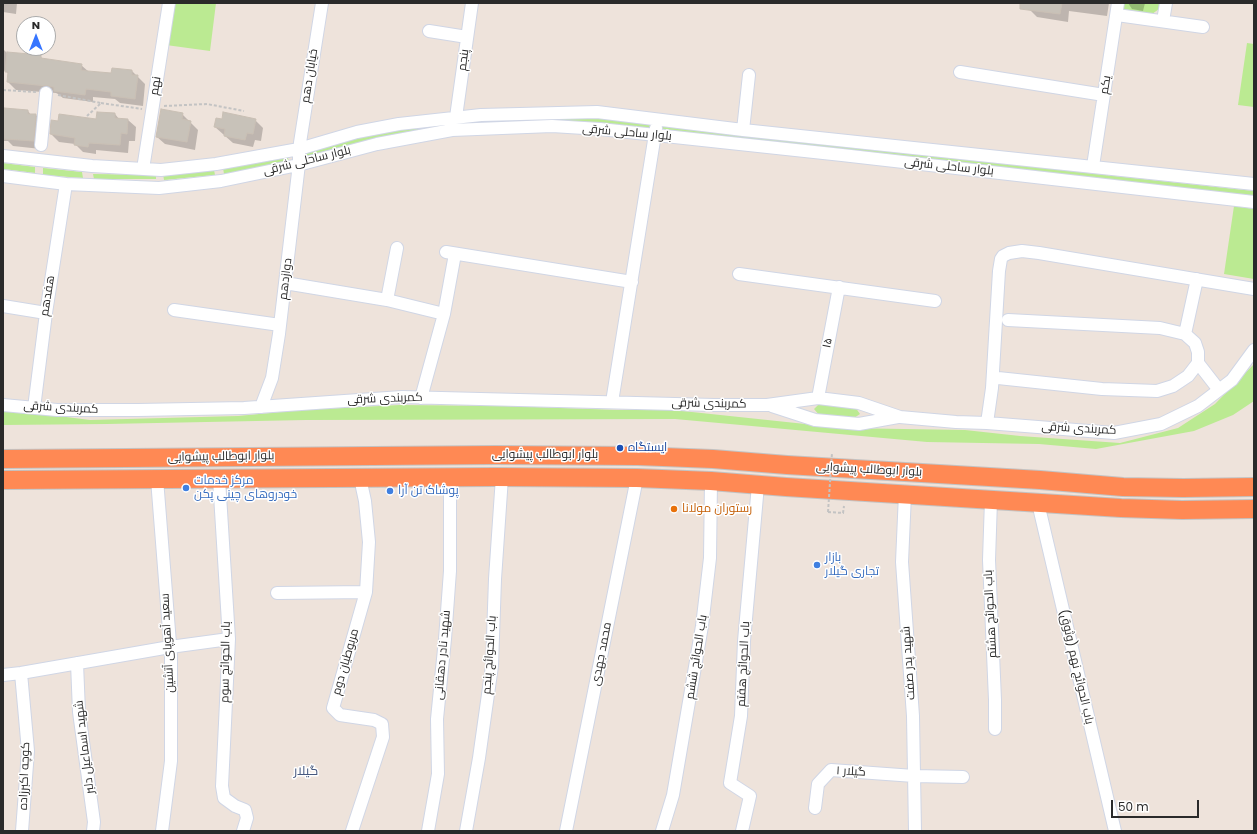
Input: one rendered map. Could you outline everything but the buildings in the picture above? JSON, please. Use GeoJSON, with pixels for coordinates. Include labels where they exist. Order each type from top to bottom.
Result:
{"type":"FeatureCollection","features":[{"type":"Feature","properties":{"kind":"highway","name":"بلوار ابوطالب پیشوایی"},"geometry":{"type":"LineString","coordinates":[[3,459],[495,455],[638,456],[713,459],[1123,487],[1254,487]]}},
{"type":"Feature","properties":{"kind":"highway","name":"بلوار ابوطالب پیشوایی"},"geometry":{"type":"LineString","coordinates":[[3,480],[450,477],[637,478],[711,481],[1122,508],[1252,510]]}},
{"type":"Feature","properties":{"kind":"street","name":"نهم"},"geometry":{"type":"LineString","coordinates":[[143,169],[169,3]]}},
{"type":"Feature","properties":{"kind":"street","name":"پنجم"},"geometry":{"type":"LineString","coordinates":[[456,117],[472,3]]}},
{"type":"Feature","properties":{"kind":"street"},"geometry":{"type":"LineString","coordinates":[[1163,21],[1166,3]]}},
{"type":"Feature","properties":{"kind":"street","name":"خیابان دهم"},"geometry":{"type":"LineString","coordinates":[[299,149],[318,4]]}},
{"type":"Feature","properties":{"kind":"street"},"geometry":{"type":"LineString","coordinates":[[1117,9],[1163,21],[1202,27]]}},
{"type":"Feature","properties":{"kind":"street","name":"یکم"},"geometry":{"type":"LineString","coordinates":[[1093,166],[1117,9]]}},
{"type":"Feature","properties":{"kind":"street"},"geometry":{"type":"LineString","coordinates":[[428,31],[467,38]]}},
{"type":"Feature","properties":{"kind":"street"},"geometry":{"type":"LineString","coordinates":[[960,72],[1104,95]]}},
{"type":"Feature","properties":{"kind":"street"},"geometry":{"type":"LineString","coordinates":[[743,130],[749,75]]}},
{"type":"Feature","properties":{"kind":"street"},"geometry":{"type":"LineString","coordinates":[[27,159],[41,145],[46,93]]}},
{"type":"Feature","properties":{"kind":"street","name":"بلوار ساحلی شرقی"},"geometry":{"type":"LineString","coordinates":[[3,156],[92,166],[161,170],[216,164],[299,149],[399,124],[482,115],[597,112],[743,130],[1254,184]]}},
{"type":"Feature","properties":{"kind":"street"},"geometry":{"type":"LineString","coordinates":[[612,402],[657,119]]}},
{"type":"Feature","properties":{"kind":"street","name":"بلوار ساحلی شرقی"},"geometry":{"type":"LineString","coordinates":[[3,176],[66,184],[159,188],[221,181],[298,165],[377,144],[452,130],[552,126],[600,129],[1254,202]]}},
{"type":"Feature","properties":{"kind":"street"},"geometry":{"type":"LineString","coordinates":[[41,145],[54,162]]}},
{"type":"Feature","properties":{"kind":"street","name":"دوازدهم"},"geometry":{"type":"LineString","coordinates":[[261,407],[272,378],[280,325],[299,164],[299,149]]}},
{"type":"Feature","properties":{"kind":"street","name":"هفدهم"},"geometry":{"type":"LineString","coordinates":[[34,408],[46,313],[66,184]]}},
{"type":"Feature","properties":{"kind":"street"},"geometry":{"type":"LineString","coordinates":[[387,300],[396,248]]}},
{"type":"Feature","properties":{"kind":"street"},"geometry":{"type":"LineString","coordinates":[[987,423],[992,388],[999,271],[1003,256],[1009,253],[1022,251],[1254,289]]}},
{"type":"Feature","properties":{"kind":"street"},"geometry":{"type":"LineString","coordinates":[[421,398],[444,314],[450,253],[632,282]]}},
{"type":"Feature","properties":{"kind":"street"},"geometry":{"type":"LineString","coordinates":[[738,274],[935,301]]}},
{"type":"Feature","properties":{"kind":"street"},"geometry":{"type":"LineString","coordinates":[[1184,334],[1197,279]]}},
{"type":"Feature","properties":{"kind":"street"},"geometry":{"type":"LineString","coordinates":[[285,283],[387,300],[444,314]]}},
{"type":"Feature","properties":{"kind":"street","name":"۱۵"},"geometry":{"type":"LineString","coordinates":[[818,398],[838,288]]}},
{"type":"Feature","properties":{"kind":"street"},"geometry":{"type":"LineString","coordinates":[[3,306],[46,313]]}},
{"type":"Feature","properties":{"kind":"street"},"geometry":{"type":"LineString","coordinates":[[174,310],[280,325]]}},
{"type":"Feature","properties":{"kind":"street"},"geometry":{"type":"LineString","coordinates":[[998,378],[1102,389],[1157,391],[1173,386],[1188,376],[1198,363],[1198,352],[1195,343],[1184,334],[1160,328],[1008,320]]}},
{"type":"Feature","properties":{"kind":"street","name":"کمربندی شرقی"},"geometry":{"type":"LineString","coordinates":[[3,405],[57,410],[138,410],[261,407],[402,397],[767,405],[818,398],[859,403],[900,417],[1114,433],[1161,424],[1198,406],[1232,380],[1254,350]]}},
{"type":"Feature","properties":{"kind":"street"},"geometry":{"type":"LineString","coordinates":[[1198,363],[1219,390]]}},
{"type":"Feature","properties":{"kind":"street","name":"کمربندی شرقی"},"geometry":{"type":"LineString","coordinates":[[767,405],[815,420],[859,424],[900,417]]}},
{"type":"Feature","properties":{"kind":"street","name":"شهید نادر دهقانی"},"geometry":{"type":"LineString","coordinates":[[428,831],[438,774],[437,719],[450,571],[450,477]]}},
{"type":"Feature","properties":{"kind":"street","name":"باب الحوائج پنجم"},"geometry":{"type":"LineString","coordinates":[[466,831],[479,758],[492,666],[495,578],[502,477]]}},
{"type":"Feature","properties":{"kind":"street","name":"مربوطیان دوم"},"geometry":{"type":"LineString","coordinates":[[352,831],[383,737],[382,724],[374,720],[340,714],[332,708],[366,592],[369,542],[365,501],[360,478]]}},
{"type":"Feature","properties":{"kind":"street","name":"محمد جهدی"},"geometry":{"type":"LineString","coordinates":[[566,831],[637,478]]}},
{"type":"Feature","properties":{"kind":"street","name":"سعید آهوپای آتشین"},"geometry":{"type":"LineString","coordinates":[[157,479],[171,656],[171,761],[162,831]]}},
{"type":"Feature","properties":{"kind":"street","name":"باب الحوائج سوم"},"geometry":{"type":"LineString","coordinates":[[219,479],[229,638],[222,786],[224,798],[235,806],[245,810],[247,818],[243,831]]}},
{"type":"Feature","properties":{"kind":"street","name":"باب الحوائج ششم"},"geometry":{"type":"LineString","coordinates":[[662,831],[673,795],[702,626],[710,558],[711,481]]}},
{"type":"Feature","properties":{"kind":"street","name":"باب الحوائج هفتم"},"geometry":{"type":"LineString","coordinates":[[742,831],[750,796],[730,783],[740,716],[744,642],[758,485]]}},
{"type":"Feature","properties":{"kind":"street","name":"شهید پدر صفت"},"geometry":{"type":"LineString","coordinates":[[905,494],[902,562],[913,716],[915,831]]}},
{"type":"Feature","properties":{"kind":"street","name":"باب الحوائج هشتم"},"geometry":{"type":"LineString","coordinates":[[991,500],[989,560],[995,729]]}},
{"type":"Feature","properties":{"kind":"street","name":"باب الحوائج نهم (وثوق)"},"geometry":{"type":"LineString","coordinates":[[1038,503],[1115,831]]}},
{"type":"Feature","properties":{"kind":"street"},"geometry":{"type":"LineString","coordinates":[[277,593],[366,592]]}},
{"type":"Feature","properties":{"kind":"street"},"geometry":{"type":"LineString","coordinates":[[3,675],[229,638]]}},
{"type":"Feature","properties":{"kind":"street","name":"شهید اسماعیل دلبر"},"geometry":{"type":"LineString","coordinates":[[77,663],[79,712],[94,822],[93,831]]}},
{"type":"Feature","properties":{"kind":"street","name":"کوچه اکبرزاده"},"geometry":{"type":"LineString","coordinates":[[20,673],[28,751],[22,831]]}},
{"type":"Feature","properties":{"kind":"street","name":"گیلار ۱"},"geometry":{"type":"LineString","coordinates":[[815,808],[818,784],[831,770],[914,776]]}},
{"type":"Feature","properties":{"kind":"street"},"geometry":{"type":"LineString","coordinates":[[914,776],[963,777]]}},
{"type":"Feature","properties":{"kind":"path"},"geometry":{"type":"LineString","coordinates":[[3,90],[46,93],[101,103],[153,109],[207,104],[244,111]]}},
{"type":"Feature","properties":{"kind":"path"},"geometry":{"type":"LineString","coordinates":[[87,116],[101,103]]}},
{"type":"Feature","properties":{"kind":"path"},"geometry":{"type":"LineString","coordinates":[[832,453],[828,512],[843,513]]}},
{"type":"Feature","properties":{"kind":"green space"},"geometry":{"type":"Polygon","coordinates":[[[172,3],[216,3],[210,51],[166,45],[172,3]]]}},
{"type":"Feature","properties":{"kind":"green space"},"geometry":{"type":"Polygon","coordinates":[[[1119,3],[1160,3],[1159,9],[1152,14],[1124,9],[1119,3]]]}},
{"type":"Feature","properties":{"kind":"green space"},"geometry":{"type":"Polygon","coordinates":[[[1247,43],[1254,44],[1254,107],[1238,105],[1247,43]]]}},
{"type":"Feature","properties":{"kind":"green space"},"geometry":{"type":"Polygon","coordinates":[[[598,118],[651,123],[653,126],[649,128],[517,122],[308,157],[305,151],[414,127],[458,121],[598,118]]]}},
{"type":"Feature","properties":{"kind":"green space"},"geometry":{"type":"Polygon","coordinates":[[[661,125],[844,144],[1254,191],[1254,196],[662,130],[661,125]]]}},
{"type":"Feature","properties":{"kind":"green space"},"geometry":{"type":"Polygon","coordinates":[[[287,156],[289,161],[224,174],[223,168],[287,156]]]}},
{"type":"Feature","properties":{"kind":"green space"},"geometry":{"type":"Polygon","coordinates":[[[3,163],[35,167],[35,173],[3,169],[3,163]]]}},
{"type":"Feature","properties":{"kind":"green space"},"geometry":{"type":"Polygon","coordinates":[[[43,168],[82,172],[83,178],[43,175],[43,168]]]}},
{"type":"Feature","properties":{"kind":"green space"},"geometry":{"type":"Polygon","coordinates":[[[214,170],[215,175],[164,180],[163,174],[214,170]]]}},
{"type":"Feature","properties":{"kind":"green space"},"geometry":{"type":"Polygon","coordinates":[[[93,174],[156,175],[156,179],[94,179],[93,174]]]}},
{"type":"Feature","properties":{"kind":"green space"},"geometry":{"type":"Polygon","coordinates":[[[1234,206],[1254,209],[1254,279],[1224,274],[1234,206]]]}},
{"type":"Feature","properties":{"kind":"green space"},"geometry":{"type":"Polygon","coordinates":[[[1254,364],[1254,401],[1233,415],[1194,431],[1096,449],[1039,444],[927,442],[675,419],[306,420],[3,425],[3,409],[90,420],[238,416],[301,410],[400,405],[506,406],[618,410],[673,410],[843,428],[965,430],[1020,436],[1120,443],[1178,428],[1215,404],[1254,364]]]}},
{"type":"Feature","properties":{"kind":"green space"},"geometry":{"type":"Polygon","coordinates":[[[819,404],[855,407],[860,414],[854,418],[820,416],[814,409],[819,404]]]}},
{"type":"Feature","properties":{"kind":"place","name":"ایستگاه"},"geometry":{"type":"Point","coordinates":[620,448]}},
{"type":"Feature","properties":{"kind":"place","name":"مرکز خدمات خودروهای چینی پکن"},"geometry":{"type":"Point","coordinates":[186,488]}},
{"type":"Feature","properties":{"kind":"place","name":"پوشاک تن آرا"},"geometry":{"type":"Point","coordinates":[390,491]}},
{"type":"Feature","properties":{"kind":"place","name":"رستوران مولانا"},"geometry":{"type":"Point","coordinates":[674,509]}},
{"type":"Feature","properties":{"kind":"place","name":"بازار تجاری گیلار"},"geometry":{"type":"Point","coordinates":[817,565]}},
{"type":"Feature","properties":{"kind":"district","name":"گیلار"},"geometry":{"type":"Point","coordinates":[306,772]}}]}
